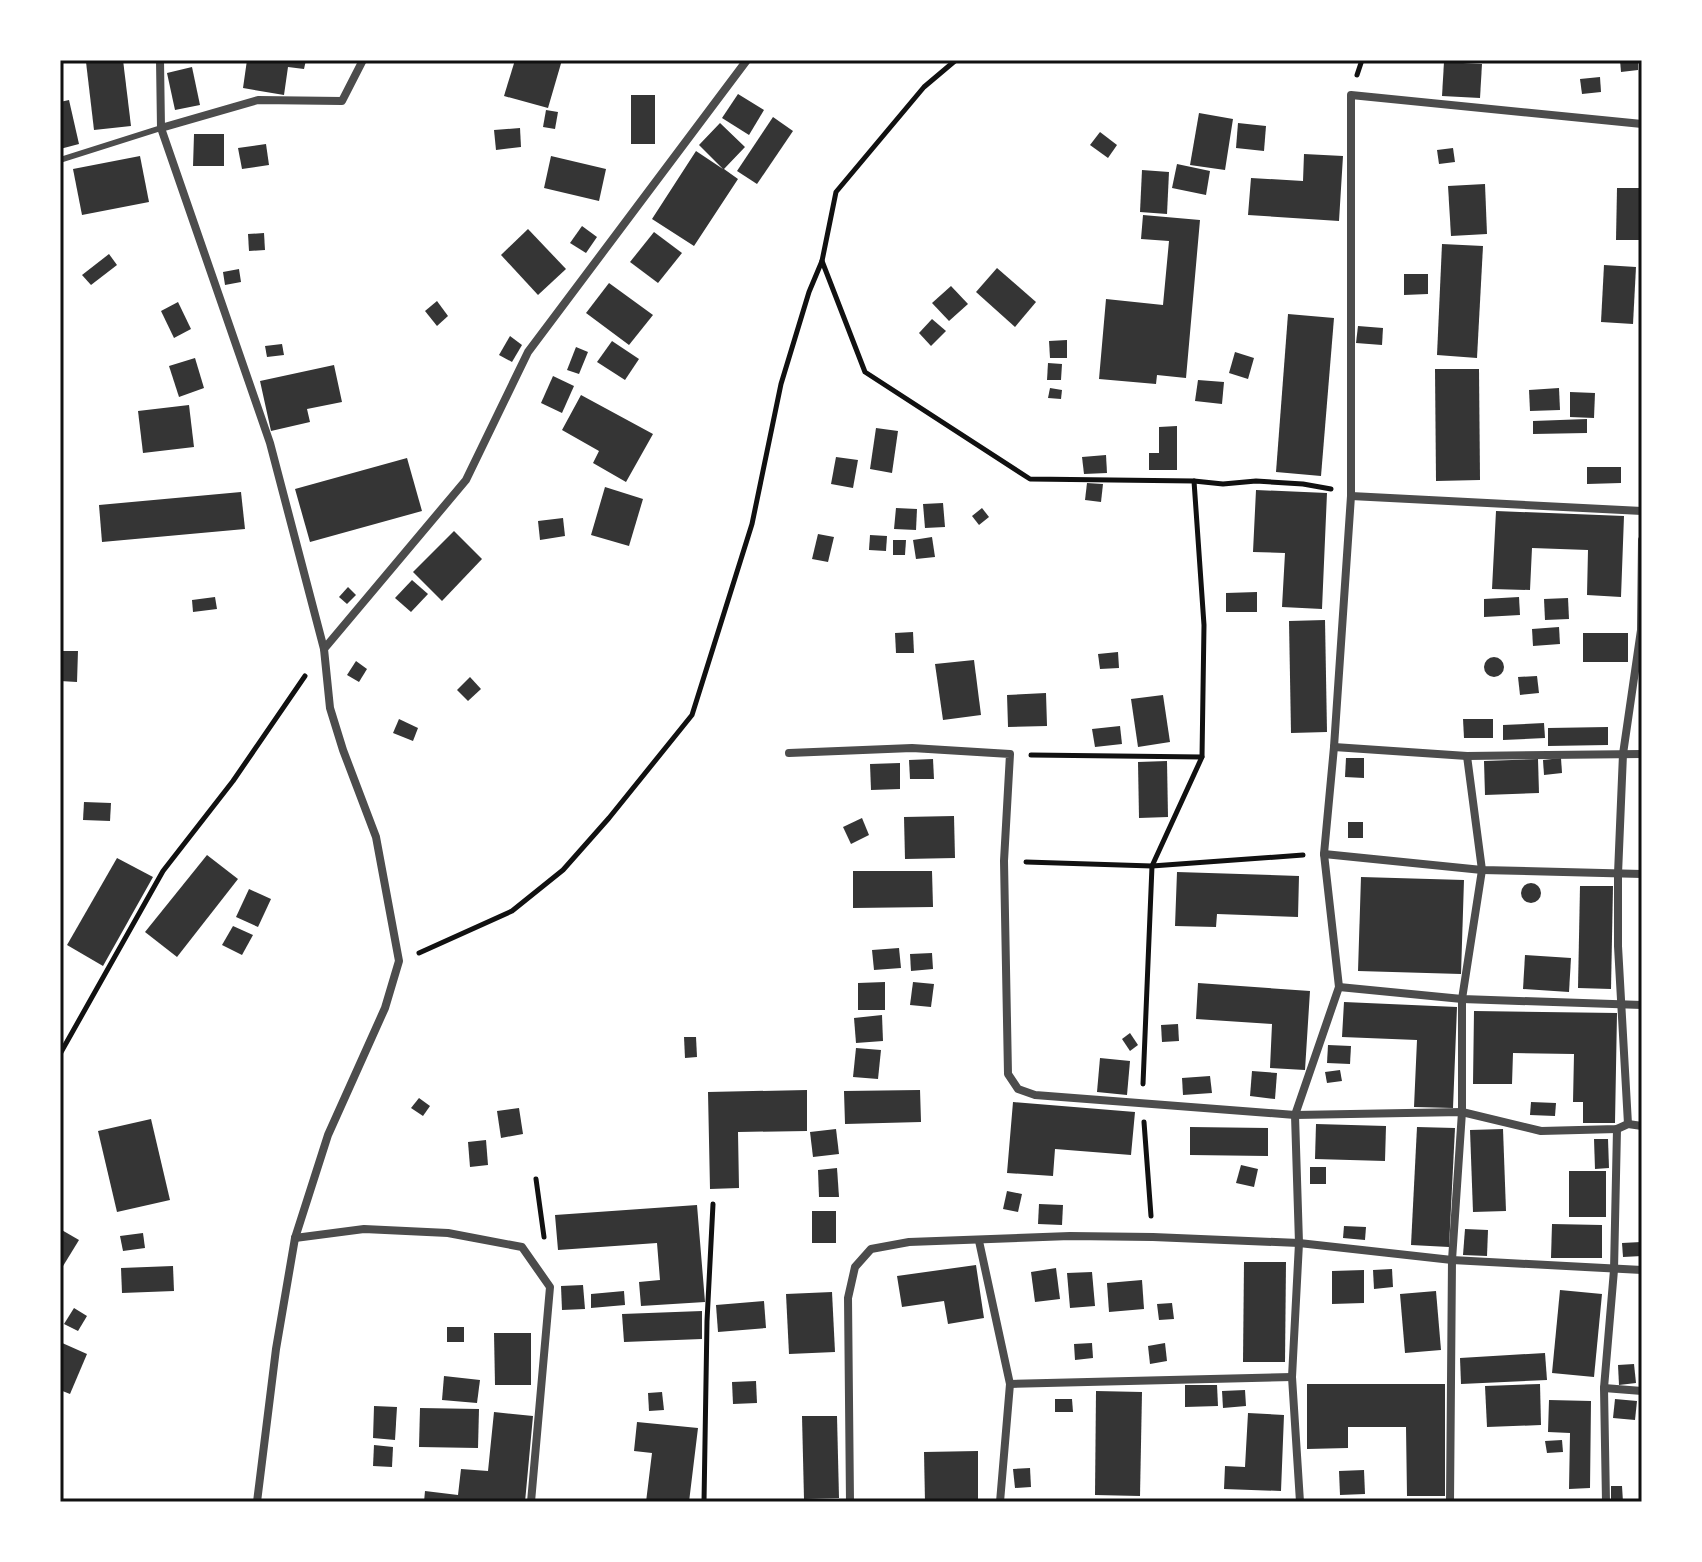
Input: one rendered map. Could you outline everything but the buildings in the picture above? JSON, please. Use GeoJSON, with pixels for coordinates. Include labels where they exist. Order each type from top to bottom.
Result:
{"type":"FeatureCollection","features":[{"type":"Feature","properties":{"kind":"street"},"geometry":{"type":"LineString","coordinates":[[160,60],[161,128],[270,443],[324,649],[330,708],[376,837],[399,961],[385,1008],[328,1135],[295,1238],[276,1349],[257,1502]]}},
{"type":"Feature","properties":{"kind":"street"},"geometry":{"type":"LineString","coordinates":[[161,128],[258,100],[342,101],[363,60]]}},
{"type":"Feature","properties":{"kind":"street"},"geometry":{"type":"LineString","coordinates":[[324,649],[466,480],[528,352],[747,60]]}},
{"type":"Feature","properties":{"kind":"street"},"geometry":{"type":"LineString","coordinates":[[1300,1502],[1292,1377],[1299,1243],[1295,1115],[1339,987],[1324,854],[1351,496],[1351,95],[1642,124]]}},
{"type":"Feature","properties":{"kind":"street"},"geometry":{"type":"LineString","coordinates":[[1351,496],[1642,511]]}},
{"type":"Feature","properties":{"kind":"street"},"geometry":{"type":"LineString","coordinates":[[1628,1124],[1618,874],[1623,754],[1641,630],[1642,540]]}},
{"type":"Feature","properties":{"kind":"street"},"geometry":{"type":"LineString","coordinates":[[1334,747],[1467,756],[1642,754]]}},
{"type":"Feature","properties":{"kind":"street"},"geometry":{"type":"LineString","coordinates":[[789,753],[912,748],[1010,754],[1004,861],[1008,1074],[1018,1089],[1035,1095],[1295,1115],[1462,1112],[1541,1131],[1617,1129],[1628,1124],[1642,1126]]}},
{"type":"Feature","properties":{"kind":"street"},"geometry":{"type":"LineString","coordinates":[[1450,1502],[1452,1260],[1462,1112],[1462,999],[1482,870],[1467,756]]}},
{"type":"Feature","properties":{"kind":"street"},"geometry":{"type":"LineString","coordinates":[[1324,854],[1482,870],[1642,874]]}},
{"type":"Feature","properties":{"kind":"street"},"geometry":{"type":"LineString","coordinates":[[1339,987],[1462,999],[1642,1005]]}},
{"type":"Feature","properties":{"kind":"street"},"geometry":{"type":"LineString","coordinates":[[1606,1502],[1604,1388],[1614,1270],[1617,1129]]}},
{"type":"Feature","properties":{"kind":"street"},"geometry":{"type":"LineString","coordinates":[[295,1238],[378,1230],[448,1233],[522,1247],[550,1287],[531,1502]]}},
{"type":"Feature","properties":{"kind":"street"},"geometry":{"type":"LineString","coordinates":[[850,1502],[848,1298],[855,1267],[871,1249],[909,1242],[1070,1236],[1153,1237],[1299,1243],[1452,1260],[1642,1270]]}},
{"type":"Feature","properties":{"kind":"street"},"geometry":{"type":"LineString","coordinates":[[979,1241],[1010,1384],[1000,1502]]}},
{"type":"Feature","properties":{"kind":"street"},"geometry":{"type":"LineString","coordinates":[[1010,1384],[1292,1377]]}},
{"type":"Feature","properties":{"kind":"street"},"geometry":{"type":"LineString","coordinates":[[1604,1388],[1642,1391]]}},
{"type":"Feature","properties":{"kind":"lane"},"geometry":{"type":"LineString","coordinates":[[60,160],[161,128]]}},
{"type":"Feature","properties":{"kind":"path"},"geometry":{"type":"LineString","coordinates":[[399,961],[512,911],[563,870],[692,715],[752,524],[781,384],[809,292],[822,261],[836,192],[924,87],[956,60]]}},
{"type":"Feature","properties":{"kind":"path"},"geometry":{"type":"LineString","coordinates":[[822,261],[865,372],[1030,479],[1223,484],[1256,481],[1303,484],[1351,496]]}},
{"type":"Feature","properties":{"kind":"path"},"geometry":{"type":"LineString","coordinates":[[1153,1237],[1143,1103],[1152,866],[1202,757],[1204,625],[1194,481]]}},
{"type":"Feature","properties":{"kind":"path"},"geometry":{"type":"LineString","coordinates":[[60,1054],[163,871],[233,781],[324,649]]}},
{"type":"Feature","properties":{"kind":"path"},"geometry":{"type":"LineString","coordinates":[[1010,754],[1202,757]]}},
{"type":"Feature","properties":{"kind":"path"},"geometry":{"type":"LineString","coordinates":[[1004,861],[1152,866],[1324,854]]}},
{"type":"Feature","properties":{"kind":"path"},"geometry":{"type":"LineString","coordinates":[[536,1179],[544,1240]]}},
{"type":"Feature","properties":{"kind":"path"},"geometry":{"type":"LineString","coordinates":[[704,1502],[707,1321],[713,1204]]}}]}
